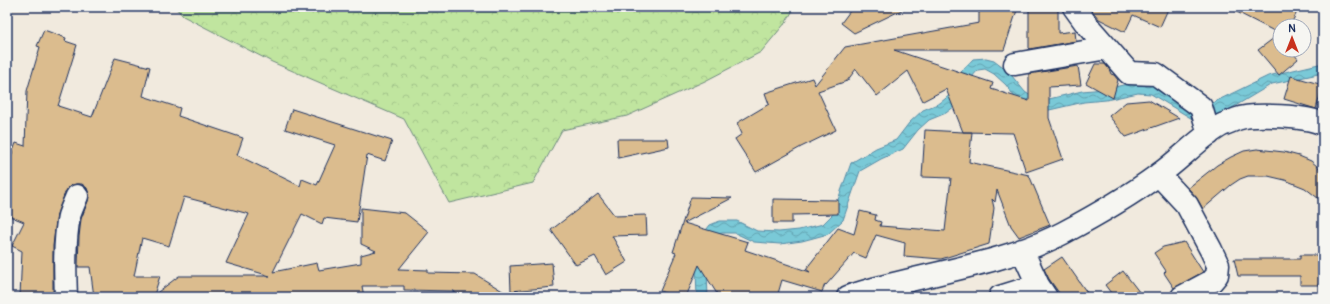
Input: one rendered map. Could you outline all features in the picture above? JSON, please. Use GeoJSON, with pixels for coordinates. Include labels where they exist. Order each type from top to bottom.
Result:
{"type":"FeatureCollection","features":[{"type":"Feature","properties":{"kind":"street"},"geometry":{"type":"LineString","coordinates":[[1074,7],[1087,25],[1130,73],[1156,74],[1201,108],[1209,134]]}},
{"type":"Feature","properties":{"kind":"street"},"geometry":{"type":"LineString","coordinates":[[1015,64],[1107,48]]}},
{"type":"Feature","properties":{"kind":"street"},"geometry":{"type":"LineString","coordinates":[[848,297],[922,277],[985,263],[1062,234],[1121,200],[1159,175],[1209,134],[1223,125],[1240,118],[1265,116],[1292,117],[1323,124]]}},
{"type":"Feature","properties":{"kind":"street"},"geometry":{"type":"LineString","coordinates":[[1159,175],[1187,205],[1218,265],[1217,275],[1212,281],[1182,297]]}},
{"type":"Feature","properties":{"kind":"street"},"geometry":{"type":"LineString","coordinates":[[66,297],[65,268],[67,231],[69,215],[77,196]]}},
{"type":"Feature","properties":{"kind":"street"},"geometry":{"type":"LineString","coordinates":[[1000,297],[1042,291],[1022,250]]}},
{"type":"Feature","properties":{"kind":"green space"},"geometry":{"type":"Polygon","coordinates":[[[175,7],[795,7],[786,22],[761,52],[705,81],[627,116],[562,130],[533,183],[449,203],[404,119],[272,62],[183,16],[175,7]]]}},
{"type":"Feature","properties":{"kind":"water"},"geometry":{"type":"Polygon","coordinates":[[[986,58],[994,60],[1007,70],[1025,92],[1032,97],[1045,100],[1082,91],[1105,89],[1137,82],[1155,83],[1208,105],[1268,76],[1323,63],[1323,73],[1272,84],[1210,121],[1199,123],[1151,94],[1138,93],[1106,100],[1084,102],[1045,111],[1017,100],[1006,85],[994,74],[985,69],[978,70],[971,78],[960,102],[946,113],[929,120],[918,130],[903,149],[860,171],[843,220],[828,234],[802,241],[780,244],[754,242],[735,233],[722,233],[717,235],[707,273],[708,297],[697,297],[696,272],[703,234],[710,225],[720,221],[737,221],[757,231],[779,232],[799,230],[823,224],[833,214],[851,163],[876,148],[896,140],[909,123],[923,110],[940,103],[951,94],[957,84],[961,72],[973,59],[986,58]]]}},
{"type":"Feature","properties":{"kind":"building"},"geometry":{"type":"Polygon","coordinates":[[[853,7],[908,7],[854,33],[841,23],[853,7]]]}},
{"type":"Feature","properties":{"kind":"building"},"geometry":{"type":"Polygon","coordinates":[[[979,7],[1018,7],[1004,50],[894,50],[993,83],[991,89],[1029,101],[1029,74],[1078,66],[1081,85],[1049,87],[1049,118],[1063,159],[1026,172],[1013,133],[972,132],[969,162],[1029,175],[1050,225],[1019,237],[1011,226],[997,190],[995,202],[992,199],[994,208],[989,244],[941,259],[904,256],[905,243],[876,235],[866,258],[854,253],[826,285],[825,284],[822,292],[782,280],[777,297],[719,297],[699,265],[686,297],[674,297],[660,291],[676,253],[673,252],[691,197],[732,198],[684,223],[748,242],[745,250],[810,272],[806,269],[838,228],[854,234],[860,211],[876,215],[875,220],[881,222],[880,226],[945,231],[951,178],[922,177],[925,130],[963,132],[946,89],[923,101],[908,71],[877,96],[856,69],[847,81],[818,91],[836,130],[801,147],[756,172],[735,139],[742,134],[737,123],[769,104],[765,93],[812,78],[815,85],[845,47],[979,23],[979,7]]]}},
{"type":"Feature","properties":{"kind":"building"},"geometry":{"type":"Polygon","coordinates":[[[1029,7],[1058,7],[1058,33],[1075,31],[1076,41],[1029,49],[1029,7]]]}},
{"type":"Feature","properties":{"kind":"building"},"geometry":{"type":"Polygon","coordinates":[[[1089,7],[1169,7],[1160,27],[1133,15],[1125,32],[1099,19],[1089,7]]]}},
{"type":"Feature","properties":{"kind":"building"},"geometry":{"type":"Polygon","coordinates":[[[1227,7],[1287,7],[1297,12],[1294,18],[1272,18],[1272,30],[1227,7]]]}},
{"type":"Feature","properties":{"kind":"building"},"geometry":{"type":"Polygon","coordinates":[[[44,30],[66,38],[65,41],[77,45],[58,106],[92,117],[115,58],[150,67],[143,96],[180,108],[178,116],[243,138],[237,155],[300,186],[302,179],[317,185],[335,145],[285,129],[292,109],[392,141],[385,161],[367,155],[357,222],[324,218],[322,224],[302,214],[273,272],[317,263],[319,270],[361,263],[361,255],[376,251],[361,244],[361,208],[405,213],[429,232],[399,269],[428,270],[428,273],[475,274],[509,295],[454,294],[454,291],[404,290],[404,286],[362,286],[364,297],[94,297],[90,267],[78,267],[81,219],[89,195],[87,188],[82,184],[76,184],[70,186],[66,191],[57,214],[53,246],[53,297],[20,297],[22,251],[12,246],[24,222],[7,215],[7,167],[16,143],[25,146],[27,91],[40,47],[37,46],[44,30]],[[184,197],[169,246],[142,238],[134,276],[160,276],[154,295],[179,276],[270,276],[226,263],[249,214],[184,197]]]}},
{"type":"Feature","properties":{"kind":"building"},"geometry":{"type":"Polygon","coordinates":[[[1272,40],[1272,58],[1298,59],[1279,75],[1258,50],[1272,40]]]}},
{"type":"Feature","properties":{"kind":"building"},"geometry":{"type":"Polygon","coordinates":[[[1095,64],[1105,64],[1111,74],[1118,80],[1113,98],[1086,83],[1095,64]]]}},
{"type":"Feature","properties":{"kind":"building"},"geometry":{"type":"Polygon","coordinates":[[[1291,76],[1323,85],[1316,109],[1284,99],[1291,76]]]}},
{"type":"Feature","properties":{"kind":"building"},"geometry":{"type":"Polygon","coordinates":[[[1149,100],[1179,118],[1126,137],[1109,116],[1126,102],[1149,100]]]}},
{"type":"Feature","properties":{"kind":"building"},"geometry":{"type":"Polygon","coordinates":[[[617,139],[668,139],[669,147],[618,158],[617,139]]]}},
{"type":"Feature","properties":{"kind":"building"},"geometry":{"type":"Polygon","coordinates":[[[1257,149],[1284,152],[1311,161],[1323,171],[1323,202],[1305,188],[1285,180],[1268,176],[1248,176],[1231,185],[1203,209],[1196,197],[1188,188],[1217,165],[1231,157],[1244,151],[1257,149]]]}},
{"type":"Feature","properties":{"kind":"building"},"geometry":{"type":"Polygon","coordinates":[[[598,194],[615,216],[646,215],[647,235],[612,236],[627,262],[606,275],[595,256],[576,265],[551,230],[598,194]]]}},
{"type":"Feature","properties":{"kind":"building"},"geometry":{"type":"Polygon","coordinates":[[[773,199],[838,200],[838,214],[792,215],[792,223],[773,223],[773,199]]]}},
{"type":"Feature","properties":{"kind":"building"},"geometry":{"type":"Polygon","coordinates":[[[1184,242],[1203,272],[1174,288],[1164,273],[1166,271],[1154,253],[1163,247],[1184,242]]]}},
{"type":"Feature","properties":{"kind":"building"},"geometry":{"type":"Polygon","coordinates":[[[1300,255],[1323,255],[1323,285],[1300,285],[1300,276],[1238,276],[1234,259],[1300,259],[1300,255]]]}},
{"type":"Feature","properties":{"kind":"building"},"geometry":{"type":"Polygon","coordinates":[[[1062,257],[1090,297],[1062,297],[1049,279],[1044,269],[1062,257]]]}},
{"type":"Feature","properties":{"kind":"building"},"geometry":{"type":"Polygon","coordinates":[[[552,263],[554,287],[511,291],[510,266],[552,263]]]}},
{"type":"Feature","properties":{"kind":"building"},"geometry":{"type":"Polygon","coordinates":[[[1123,271],[1143,297],[1114,297],[1105,285],[1123,271]]]}}]}
